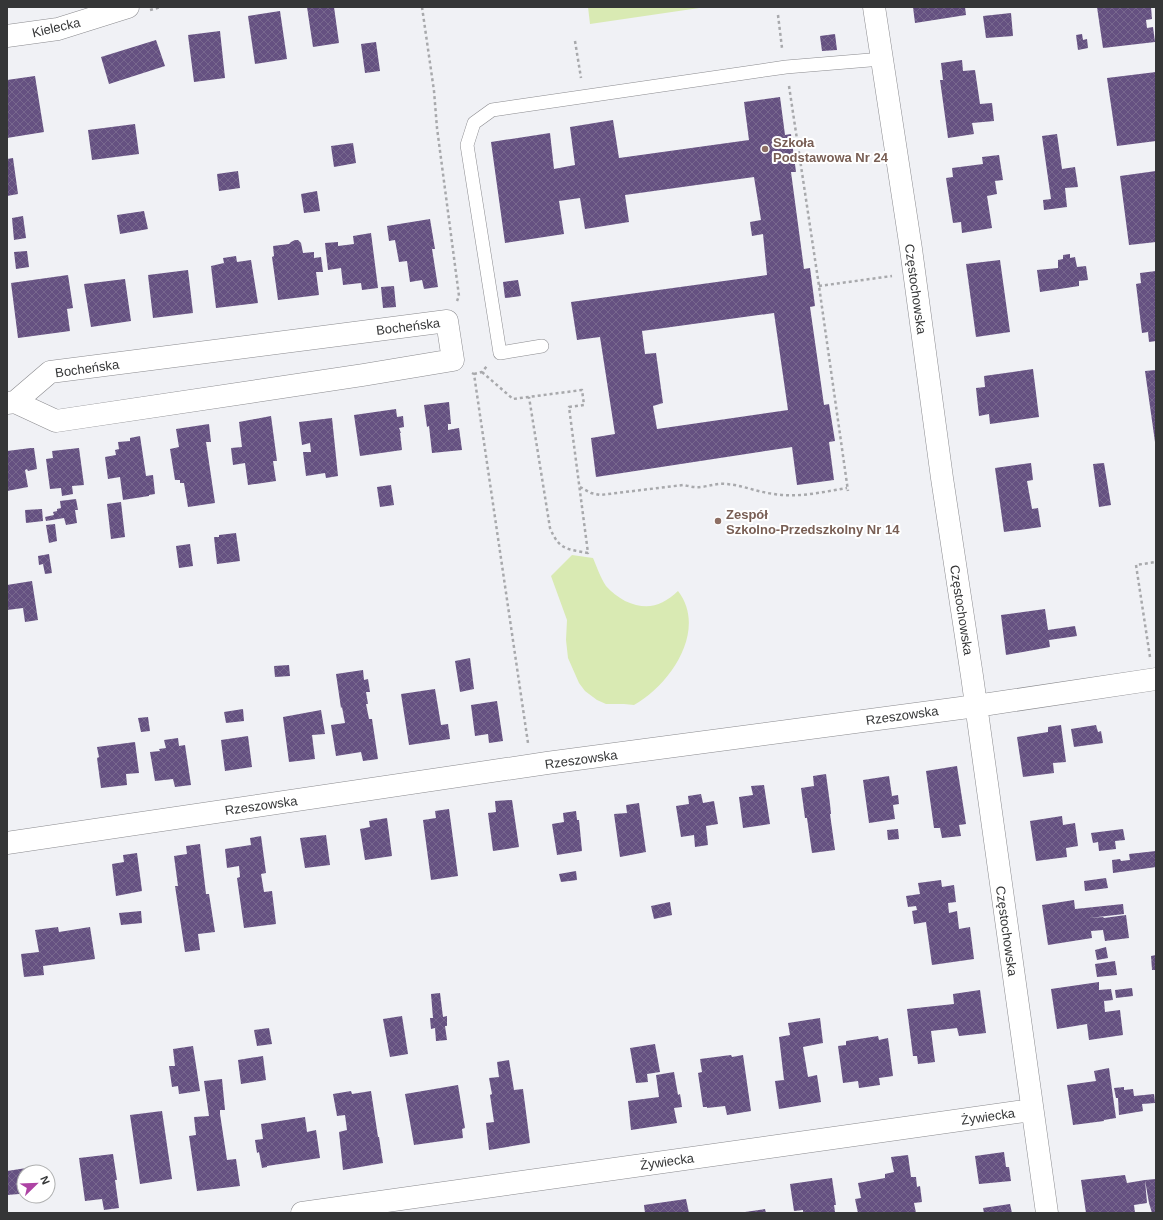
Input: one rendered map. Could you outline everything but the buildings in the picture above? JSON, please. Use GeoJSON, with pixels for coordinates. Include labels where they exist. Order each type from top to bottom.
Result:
{"type":"FeatureCollection","features":[{"type":"Feature","properties":{"kind":"street","name":"Kielecka"},"geometry":{"type":"LineString","coordinates":[[7,36],[58,29],[128,7]]}},
{"type":"Feature","properties":{"kind":"street","name":"Częstochowska"},"geometry":{"type":"LineString","coordinates":[[874,7],[910,241],[942,478],[976,706],[1047,1213]]}},
{"type":"Feature","properties":{"kind":"street","name":"Bocheńska"},"geometry":{"type":"LineString","coordinates":[[447,321],[453,360],[56,421],[11,402],[50,372],[447,321]]}},
{"type":"Feature","properties":{"kind":"street","name":"Rzeszowska"},"geometry":{"type":"LineString","coordinates":[[7,843],[547,764],[976,706],[1154,671]]}},
{"type":"Feature","properties":{"kind":"street","name":"Żywiecka"},"geometry":{"type":"LineString","coordinates":[[302,1213],[1032,1110]]}},
{"type":"Feature","properties":{"kind":"lane"},"geometry":{"type":"LineString","coordinates":[[542,346],[500,353],[468,145],[474,123],[492,110],[786,67],[882,59]]}},
{"type":"Feature","properties":{"kind":"path"},"geometry":{"type":"LineString","coordinates":[[422,7],[434,91],[437,128],[459,296],[447,321]]}},
{"type":"Feature","properties":{"kind":"path"},"geometry":{"type":"LineString","coordinates":[[580,487],[591,493],[600,495],[683,485],[702,487],[723,483],[741,486],[761,492],[789,496],[848,490],[778,15]]}},
{"type":"Feature","properties":{"kind":"path"},"geometry":{"type":"LineString","coordinates":[[575,41],[583,97]]}},
{"type":"Feature","properties":{"kind":"path"},"geometry":{"type":"LineString","coordinates":[[819,286],[893,276]]}},
{"type":"Feature","properties":{"kind":"path"},"geometry":{"type":"LineString","coordinates":[[453,360],[474,374],[482,372],[513,399],[582,390],[584,405],[569,406],[588,553],[561,546],[550,528],[530,397]]}},
{"type":"Feature","properties":{"kind":"path"},"geometry":{"type":"LineString","coordinates":[[474,374],[528,746]]}},
{"type":"Feature","properties":{"kind":"path"},"geometry":{"type":"LineString","coordinates":[[1154,671],[1136,565],[1156,562]]}},
{"type":"Feature","properties":{"kind":"green space"},"geometry":{"type":"Polygon","coordinates":[[[588,7],[706,7],[590,24],[588,7]]]}},
{"type":"Feature","properties":{"kind":"green space"},"geometry":{"type":"Polygon","coordinates":[[[572,555],[593,558],[600,576],[606,586],[625,601],[640,606],[654,605],[666,600],[678,591],[686,606],[689,622],[687,639],[681,655],[672,670],[660,684],[634,705],[606,704],[597,700],[585,691],[579,683],[568,658],[566,640],[567,620],[551,576],[572,555]]]}},
{"type":"Feature","properties":{"kind":"place","name":"Szkoła Podstawowa Nr 24"},"geometry":{"type":"Point","coordinates":[765,149]}},
{"type":"Feature","properties":{"kind":"place","name":"Zespół Szkolno-Przedszkolny Nr 14"},"geometry":{"type":"Point","coordinates":[718,521]}}]}
